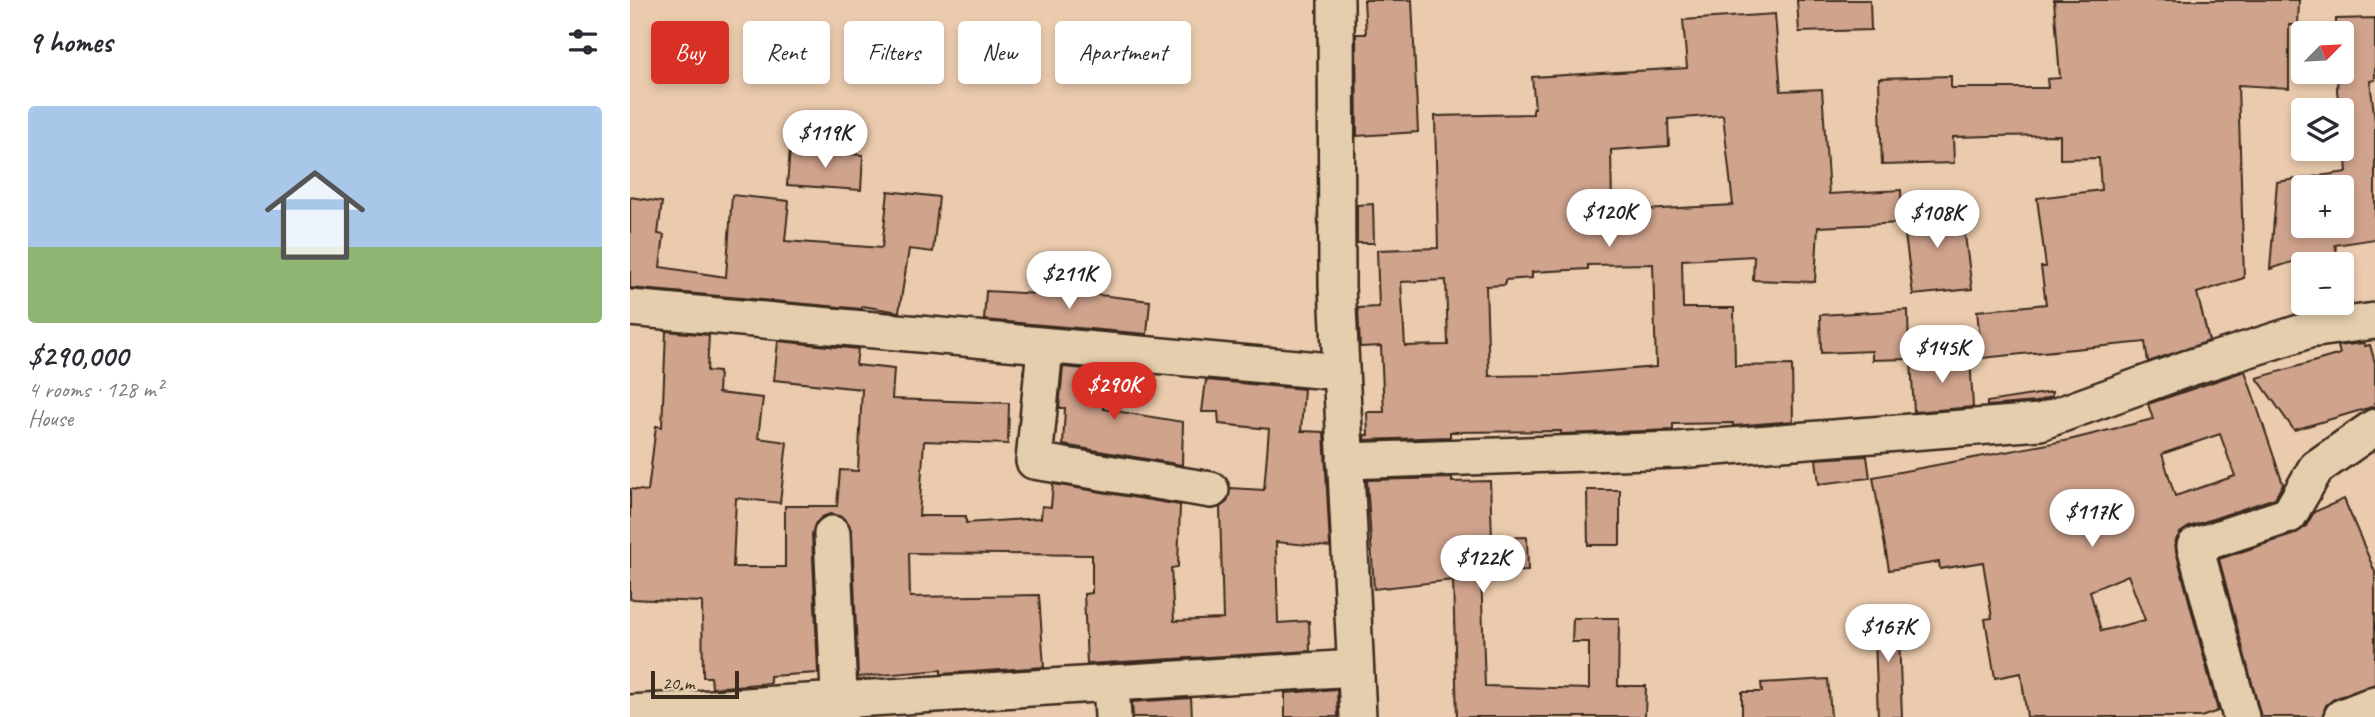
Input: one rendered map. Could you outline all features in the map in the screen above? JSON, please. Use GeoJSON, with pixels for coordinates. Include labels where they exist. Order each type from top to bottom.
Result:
{"type":"FeatureCollection","features":[{"type":"Feature","properties":{"kind":"street"},"geometry":{"type":"LineString","coordinates":[[1336,0],[1337,286],[1358,717]]}},
{"type":"Feature","properties":{"kind":"street"},"geometry":{"type":"LineString","coordinates":[[630,308],[1341,372]]}},
{"type":"Feature","properties":{"kind":"street"},"geometry":{"type":"LineString","coordinates":[[1345,461],[1678,450],[2040,422],[2309,330],[2375,321]]}},
{"type":"Feature","properties":{"kind":"street"},"geometry":{"type":"LineString","coordinates":[[1045,347],[1034,461],[1211,490]]}},
{"type":"Feature","properties":{"kind":"street"},"geometry":{"type":"LineString","coordinates":[[2241,717],[2196,546],[2289,515],[2316,468],[2375,428]]}},
{"type":"Feature","properties":{"kind":"street"},"geometry":{"type":"LineString","coordinates":[[832,534],[839,709]]}},
{"type":"Feature","properties":{"kind":"street"},"geometry":{"type":"LineString","coordinates":[[630,713],[1112,700],[1355,668]]}},
{"type":"Feature","properties":{"kind":"street"},"geometry":{"type":"LineString","coordinates":[[2342,717],[2375,704]]}},
{"type":"Feature","properties":{"kind":"building"},"geometry":{"type":"Polygon","coordinates":[[[1364,0],[1412,0],[1418,132],[1357,136],[1356,34],[1366,34],[1364,0]]]}},
{"type":"Feature","properties":{"kind":"building"},"geometry":{"type":"Polygon","coordinates":[[[1797,0],[1870,0],[1871,30],[1799,32],[1797,0]]]}},
{"type":"Feature","properties":{"kind":"building"},"geometry":{"type":"Polygon","coordinates":[[[2054,0],[2299,0],[2298,21],[2291,21],[2289,25],[2289,88],[2238,85],[2244,278],[2197,293],[2209,341],[2148,362],[2145,342],[1982,358],[1977,311],[2046,304],[2041,267],[2046,267],[2037,198],[2101,190],[2099,158],[2060,159],[2060,135],[1953,137],[1954,163],[1882,165],[1879,78],[1951,76],[1951,88],[2048,88],[2047,79],[2060,78],[2054,0]]]}},
{"type":"Feature","properties":{"kind":"building"},"geometry":{"type":"Polygon","coordinates":[[[1775,14],[1781,91],[1822,89],[1829,194],[1901,190],[1902,223],[1818,227],[1815,282],[1753,280],[1754,256],[1682,260],[1683,308],[1734,308],[1735,366],[1792,365],[1793,421],[1733,426],[1733,423],[1673,424],[1673,430],[1561,434],[1561,431],[1450,432],[1450,437],[1365,440],[1364,435],[1368,435],[1367,412],[1384,412],[1381,346],[1360,347],[1358,308],[1379,307],[1377,250],[1438,248],[1435,116],[1533,114],[1535,108],[1532,77],[1687,68],[1683,20],[1775,14]],[[1723,115],[1668,119],[1669,146],[1611,150],[1612,208],[1627,208],[1627,211],[1733,205],[1723,115]],[[1653,264],[1588,265],[1588,269],[1532,272],[1532,278],[1505,280],[1505,285],[1486,286],[1489,376],[1560,375],[1656,367],[1653,264]],[[1446,280],[1401,282],[1405,346],[1448,345],[1446,280]]]}},
{"type":"Feature","properties":{"kind":"building"},"geometry":{"type":"Polygon","coordinates":[[[2375,18],[2375,80],[2370,81],[2375,121],[2375,239],[2335,245],[2337,252],[2291,252],[2291,262],[2270,269],[2277,182],[2291,180],[2291,238],[2354,238],[2354,175],[2326,175],[2347,172],[2346,161],[2354,161],[2354,98],[2338,98],[2337,90],[2337,84],[2354,84],[2354,21],[2336,21],[2375,18]]]}},
{"type":"Feature","properties":{"kind":"building"},"geometry":{"type":"Polygon","coordinates":[[[790,149],[863,155],[861,190],[787,185],[790,149]]]}},
{"type":"Feature","properties":{"kind":"building"},"geometry":{"type":"Polygon","coordinates":[[[888,191],[939,197],[933,252],[909,249],[899,312],[862,306],[862,309],[630,288],[630,197],[662,202],[658,234],[664,235],[660,267],[726,277],[732,195],[789,201],[785,241],[882,248],[888,191]]]}},
{"type":"Feature","properties":{"kind":"building"},"geometry":{"type":"Polygon","coordinates":[[[1373,204],[1374,243],[1357,243],[1357,205],[1373,204]]]}},
{"type":"Feature","properties":{"kind":"building"},"geometry":{"type":"Polygon","coordinates":[[[1961,205],[1972,289],[1913,295],[1902,212],[1961,205]]]}},
{"type":"Feature","properties":{"kind":"building"},"geometry":{"type":"Polygon","coordinates":[[[986,291],[1073,296],[1074,292],[1150,301],[1147,334],[984,320],[986,291]]]}},
{"type":"Feature","properties":{"kind":"building"},"geometry":{"type":"Polygon","coordinates":[[[1908,310],[1909,359],[1872,360],[1872,351],[1821,353],[1820,315],[1908,310]]]}},
{"type":"Feature","properties":{"kind":"building"},"geometry":{"type":"Polygon","coordinates":[[[666,331],[709,335],[707,371],[719,372],[718,393],[763,398],[758,438],[787,442],[780,503],[736,498],[733,567],[785,567],[785,506],[837,506],[840,470],[858,471],[862,389],[774,380],[778,341],[858,349],[856,365],[894,369],[892,399],[1009,403],[1008,444],[924,441],[919,516],[966,516],[966,523],[1041,518],[1042,506],[1051,507],[1053,484],[1180,505],[1178,567],[1171,568],[1174,621],[1223,619],[1220,507],[1227,502],[1230,488],[1264,490],[1269,429],[1219,424],[1218,412],[1202,412],[1206,380],[1304,389],[1301,431],[1324,432],[1330,547],[1276,542],[1278,623],[1309,621],[1310,651],[1087,664],[1084,594],[1092,593],[1092,555],[909,553],[910,597],[1039,595],[1044,667],[941,674],[941,670],[858,677],[852,533],[849,524],[842,517],[830,514],[815,524],[812,534],[818,673],[770,676],[770,683],[712,688],[711,677],[703,677],[702,602],[630,599],[630,489],[648,491],[656,426],[662,427],[666,331]]]}},
{"type":"Feature","properties":{"kind":"building"},"geometry":{"type":"Polygon","coordinates":[[[2364,343],[2365,346],[2370,345],[2375,363],[2375,406],[2294,430],[2257,378],[2340,354],[2338,346],[2364,343]]]}},
{"type":"Feature","properties":{"kind":"building"},"geometry":{"type":"Polygon","coordinates":[[[1970,358],[1973,407],[1914,412],[1911,361],[1970,358]]]}},
{"type":"Feature","properties":{"kind":"building"},"geometry":{"type":"Polygon","coordinates":[[[1063,367],[1107,371],[1103,409],[1183,422],[1182,465],[1063,445],[1065,408],[1059,408],[1063,367]]]}},
{"type":"Feature","properties":{"kind":"building"},"geometry":{"type":"Polygon","coordinates":[[[2245,371],[2283,484],[2275,498],[2189,527],[2180,533],[2175,542],[2218,711],[2201,717],[2027,717],[2021,673],[1995,678],[1985,619],[1992,618],[1983,562],[1940,569],[1939,562],[1889,570],[1873,477],[2069,440],[2153,419],[2148,404],[2245,371]],[[2220,434],[2162,454],[2175,496],[2235,476],[2220,434]],[[2128,575],[2090,591],[2101,631],[2145,620],[2128,575]]]}},
{"type":"Feature","properties":{"kind":"building"},"geometry":{"type":"Polygon","coordinates":[[[2052,392],[2052,396],[2036,402],[1987,406],[1987,402],[2052,392]]]}},
{"type":"Feature","properties":{"kind":"building"},"geometry":{"type":"Polygon","coordinates":[[[1867,456],[1870,478],[1819,484],[1816,459],[1867,456]]]}},
{"type":"Feature","properties":{"kind":"building"},"geometry":{"type":"Polygon","coordinates":[[[1452,478],[1452,482],[1490,481],[1492,538],[1527,537],[1528,571],[1481,572],[1485,686],[1589,689],[1589,642],[1572,642],[1573,618],[1619,618],[1618,686],[1646,686],[1645,717],[1457,717],[1453,580],[1374,589],[1367,480],[1452,478]]]}},
{"type":"Feature","properties":{"kind":"building"},"geometry":{"type":"Polygon","coordinates":[[[1587,490],[1620,490],[1620,545],[1588,545],[1587,490]]]}},
{"type":"Feature","properties":{"kind":"building"},"geometry":{"type":"Polygon","coordinates":[[[2344,499],[2375,572],[2375,684],[2334,699],[2326,705],[2322,717],[2261,717],[2219,559],[2295,534],[2306,526],[2314,512],[2344,499]]]}},
{"type":"Feature","properties":{"kind":"building"},"geometry":{"type":"Polygon","coordinates":[[[1898,610],[1902,717],[1878,717],[1874,611],[1898,610]]]}},
{"type":"Feature","properties":{"kind":"building"},"geometry":{"type":"Polygon","coordinates":[[[1828,679],[1831,717],[1742,717],[1742,692],[1762,692],[1761,683],[1828,679]]]}},
{"type":"Feature","properties":{"kind":"building"},"geometry":{"type":"Polygon","coordinates":[[[1337,689],[1338,717],[1285,717],[1285,693],[1337,689]]]}},
{"type":"Feature","properties":{"kind":"building"},"geometry":{"type":"Polygon","coordinates":[[[1191,698],[1192,717],[1133,717],[1132,702],[1191,698]]]}}]}
